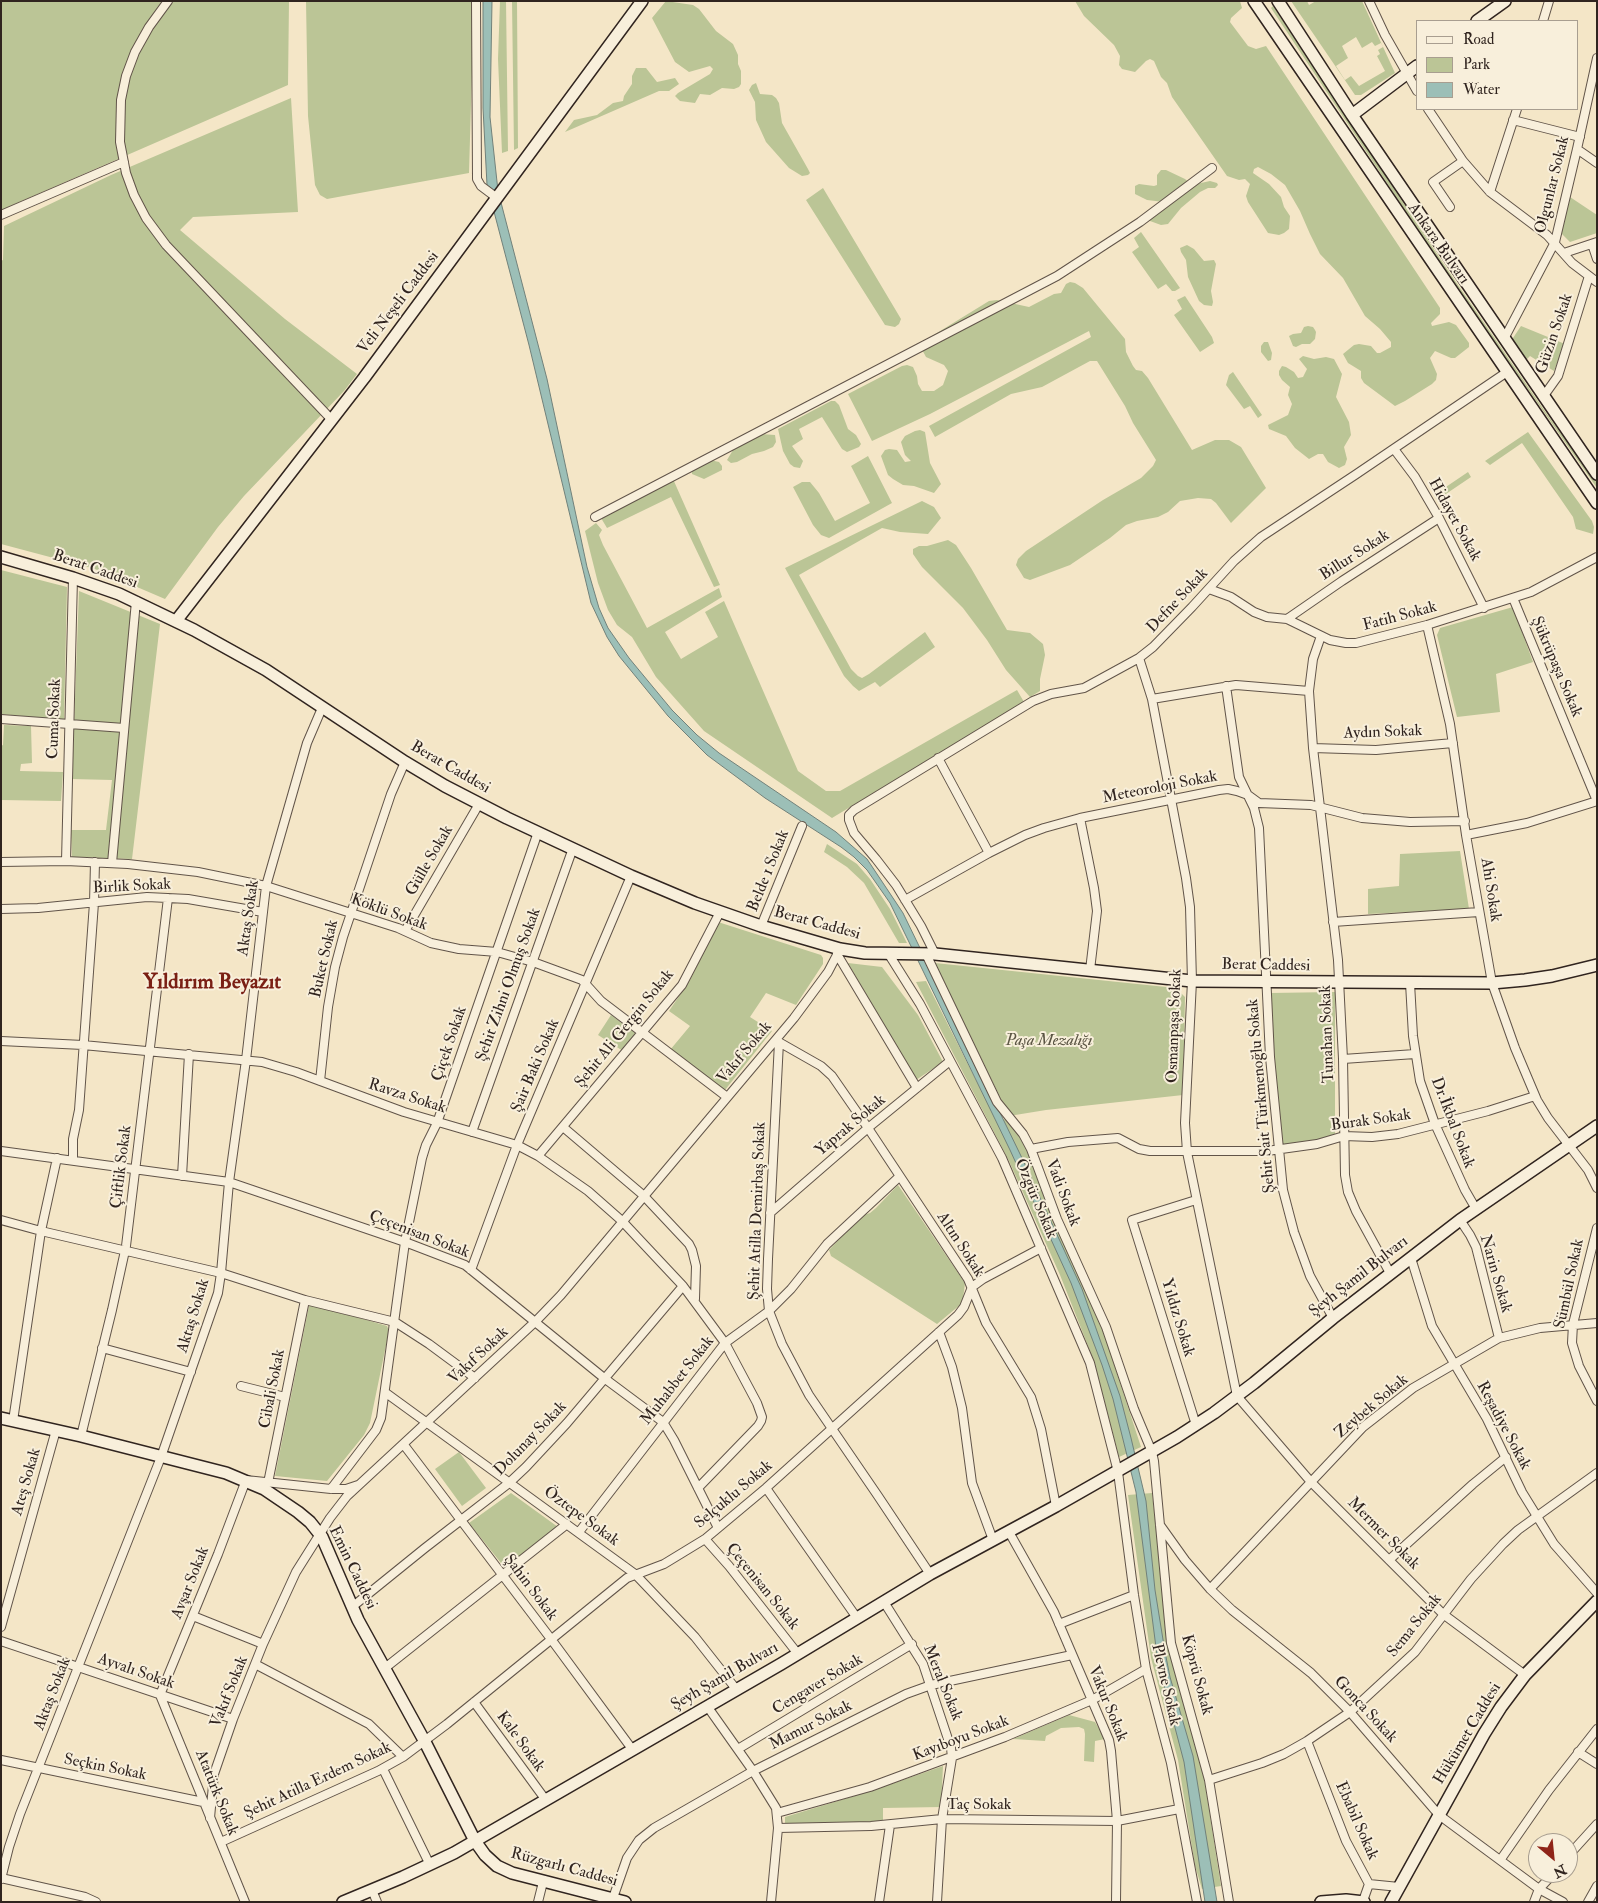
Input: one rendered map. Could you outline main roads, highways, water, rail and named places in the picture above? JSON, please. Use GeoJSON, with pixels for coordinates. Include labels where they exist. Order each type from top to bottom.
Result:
{"type":"FeatureCollection","features":[{"type":"Feature","properties":{"kind":"water"},"geometry":{"type":"Polygon","coordinates":[[[483,1],[492,1],[490,117],[498,191],[547,379],[587,567],[599,608],[608,628],[629,658],[672,710],[697,735],[719,753],[836,832],[867,859],[903,913],[1021,1156],[1082,1289],[1120,1396],[1146,1501],[1155,1590],[1165,1652],[1170,1677],[1193,1756],[1217,1902],[1205,1902],[1184,1762],[1158,1663],[1136,1492],[1113,1399],[1071,1283],[1010,1150],[890,903],[867,870],[841,847],[765,798],[707,755],[668,716],[619,656],[607,637],[591,603],[529,345],[487,185],[483,108],[483,1]]]}},
{"type":"Feature","properties":{"kind":"district","name":"Yıldırım Beyazıt"},"geometry":{"type":"Point","coordinates":[212,983]}},
{"type":"Feature","properties":{"kind":"park label","name":"Paşa Mezalığı"},"geometry":{"type":"Point","coordinates":[1049,1042]}}]}
